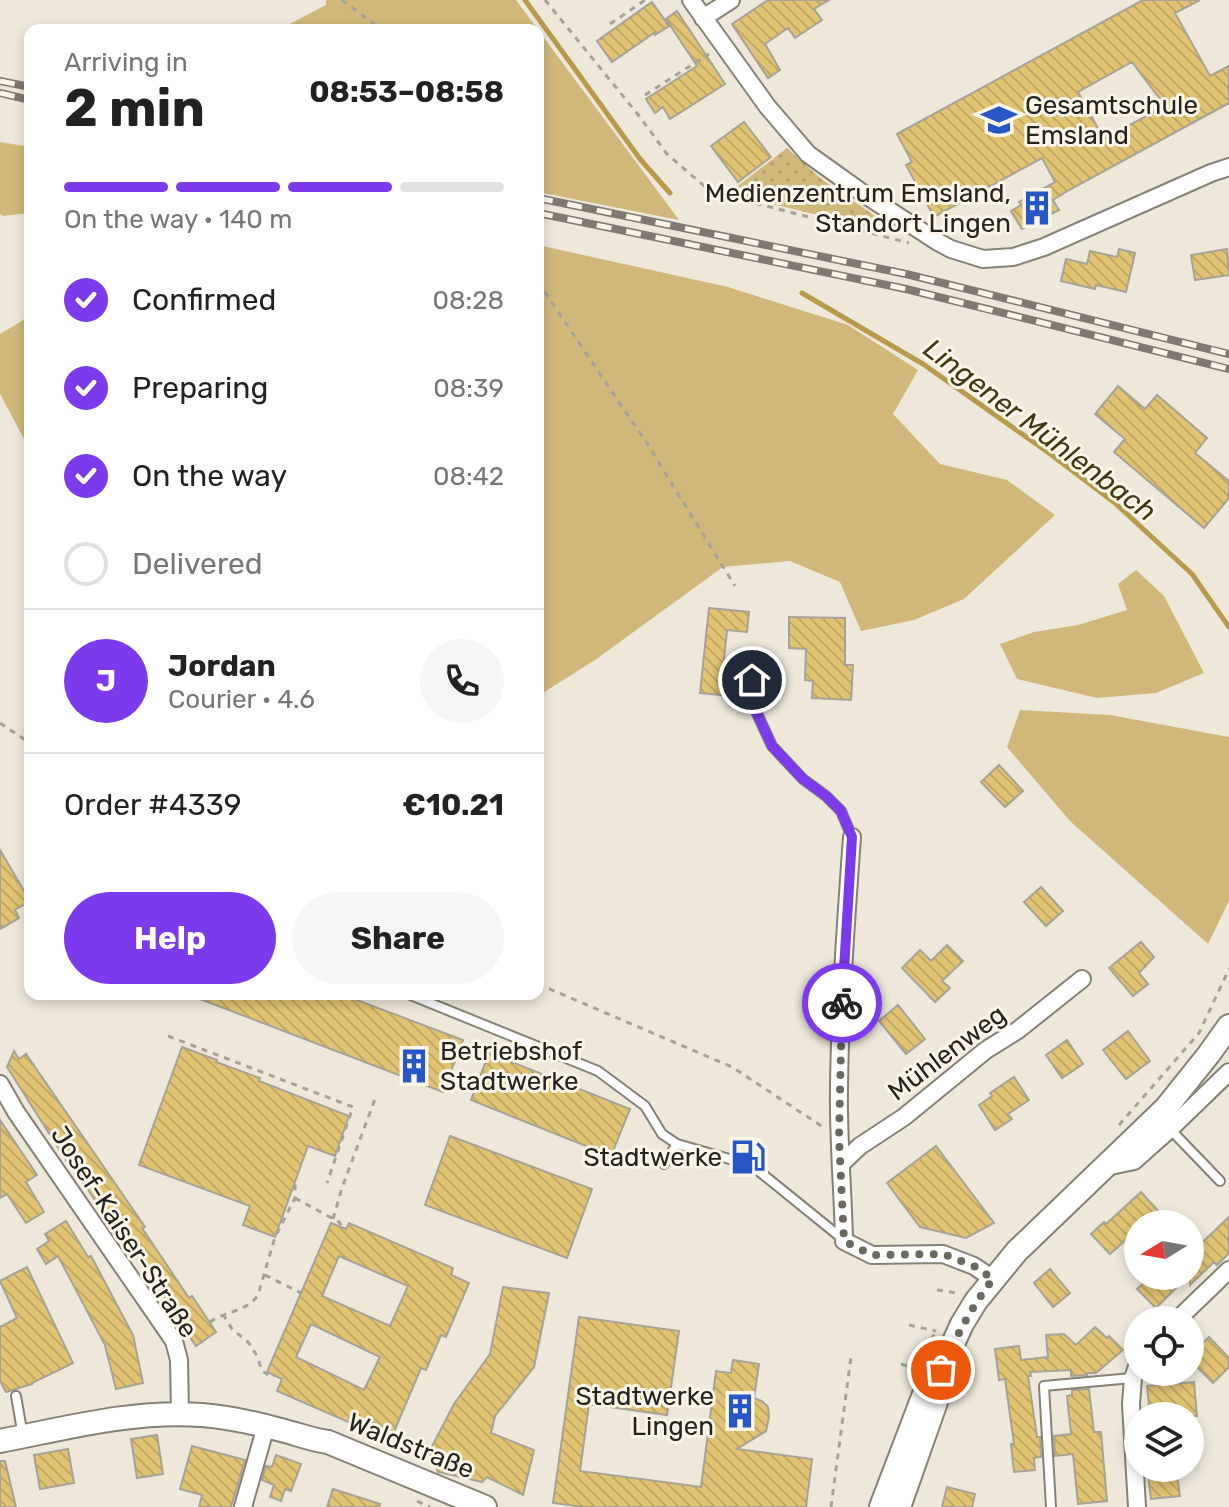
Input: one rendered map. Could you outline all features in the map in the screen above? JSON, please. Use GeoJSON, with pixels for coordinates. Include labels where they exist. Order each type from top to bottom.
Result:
{"type":"FeatureCollection","features":[{"type":"Feature","properties":{"kind":"main road"},"geometry":{"type":"LineString","coordinates":[[881,1507],[931,1376],[941,1370],[976,1301],[1017,1251],[1106,1167],[1164,1123],[1229,1026]]}},
{"type":"Feature","properties":{"kind":"main road"},"geometry":{"type":"LineString","coordinates":[[899,1507],[944,1381],[941,1370]]}},
{"type":"Feature","properties":{"kind":"main road","name":"Waldstraße"},"geometry":{"type":"LineString","coordinates":[[0,1441],[129,1416],[180,1414],[226,1418],[328,1442],[485,1507]]}},
{"type":"Feature","properties":{"kind":"main road","name":"Waldstraße"},"geometry":{"type":"LineString","coordinates":[[315,1440],[323,1451],[450,1507]]}},
{"type":"Feature","properties":{"kind":"street"},"geometry":{"type":"LineString","coordinates":[[691,0],[767,106],[808,154],[938,242],[983,259],[1013,257],[1044,247],[1229,167]]}},
{"type":"Feature","properties":{"kind":"street"},"geometry":{"type":"LineString","coordinates":[[703,18],[731,0]]}},
{"type":"Feature","properties":{"kind":"street"},"geometry":{"type":"LineString","coordinates":[[852,837],[839,1087],[844,1241],[872,1255],[943,1254],[974,1266],[993,1279]]}},
{"type":"Feature","properties":{"kind":"street","name":"Mühlenweg"},"geometry":{"type":"LineString","coordinates":[[841,1164],[860,1146],[904,1117],[986,1050],[1018,1030],[1082,979]]}},
{"type":"Feature","properties":{"kind":"street"},"geometry":{"type":"LineString","coordinates":[[1164,1123],[1229,1072]]}},
{"type":"Feature","properties":{"kind":"street","name":"Josef-Kaiser-Straße"},"geometry":{"type":"LineString","coordinates":[[0,1084],[16,1112],[174,1341],[179,1360],[180,1414]]}},
{"type":"Feature","properties":{"kind":"street"},"geometry":{"type":"LineString","coordinates":[[0,1119],[16,1112]]}},
{"type":"Feature","properties":{"kind":"street"},"geometry":{"type":"LineString","coordinates":[[1192,1306],[1229,1270]]}},
{"type":"Feature","properties":{"kind":"street"},"geometry":{"type":"LineString","coordinates":[[1133,1386],[1131,1404],[1137,1507]]}},
{"type":"Feature","properties":{"kind":"street"},"geometry":{"type":"LineString","coordinates":[[243,1507],[266,1426]]}},
{"type":"Feature","properties":{"kind":"lane"},"geometry":{"type":"LineString","coordinates":[[752,680],[754,707],[772,746],[803,779],[841,811],[852,837]]}},
{"type":"Feature","properties":{"kind":"lane"},"geometry":{"type":"LineString","coordinates":[[423,1000],[598,1071],[645,1106],[662,1134],[677,1144],[747,1164],[844,1241]]}},
{"type":"Feature","properties":{"kind":"lane"},"geometry":{"type":"LineString","coordinates":[[1164,1123],[1220,1181]]}},
{"type":"Feature","properties":{"kind":"lane"},"geometry":{"type":"LineString","coordinates":[[664,1164],[677,1144]]}},
{"type":"Feature","properties":{"kind":"lane"},"geometry":{"type":"LineString","coordinates":[[1051,1507],[1044,1386],[1124,1373]]}},
{"type":"Feature","properties":{"kind":"lane"},"geometry":{"type":"LineString","coordinates":[[16,1396],[23,1436]]}},
{"type":"Feature","properties":{"kind":"path"},"geometry":{"type":"LineString","coordinates":[[342,0],[374,24]]}},
{"type":"Feature","properties":{"kind":"path"},"geometry":{"type":"LineString","coordinates":[[545,0],[667,154],[703,185],[724,195],[929,249],[938,242]]}},
{"type":"Feature","properties":{"kind":"path"},"geometry":{"type":"LineString","coordinates":[[610,24],[645,0]]}},
{"type":"Feature","properties":{"kind":"path"},"geometry":{"type":"LineString","coordinates":[[645,95],[723,45]]}},
{"type":"Feature","properties":{"kind":"path"},"geometry":{"type":"LineString","coordinates":[[544,291],[648,445],[735,586]]}},
{"type":"Feature","properties":{"kind":"path"},"geometry":{"type":"LineString","coordinates":[[0,723],[24,739]]}},
{"type":"Feature","properties":{"kind":"path"},"geometry":{"type":"LineString","coordinates":[[1199,1033],[1229,969]]}},
{"type":"Feature","properties":{"kind":"path"},"geometry":{"type":"LineString","coordinates":[[544,987],[732,1067],[839,1138]]}},
{"type":"Feature","properties":{"kind":"path"},"geometry":{"type":"LineString","coordinates":[[168,1036],[353,1107],[327,1183]]}},
{"type":"Feature","properties":{"kind":"path"},"geometry":{"type":"LineString","coordinates":[[333,1219],[375,1099]]}},
{"type":"Feature","properties":{"kind":"path"},"geometry":{"type":"LineString","coordinates":[[210,1322],[253,1303],[258,1295],[275,1237],[295,1198],[295,1182]]}},
{"type":"Feature","properties":{"kind":"path"},"geometry":{"type":"LineString","coordinates":[[295,1198],[339,1222],[342,1227]]}},
{"type":"Feature","properties":{"kind":"path"},"geometry":{"type":"LineString","coordinates":[[264,1275],[301,1293]]}},
{"type":"Feature","properties":{"kind":"path"},"geometry":{"type":"LineString","coordinates":[[937,1290],[957,1293]]}},
{"type":"Feature","properties":{"kind":"path"},"geometry":{"type":"LineString","coordinates":[[223,1314],[232,1329],[249,1343],[262,1371],[274,1376]]}},
{"type":"Feature","properties":{"kind":"path"},"geometry":{"type":"LineString","coordinates":[[909,1325],[936,1331]]}},
{"type":"Feature","properties":{"kind":"path"},"geometry":{"type":"LineString","coordinates":[[831,1507],[851,1357]]}},
{"type":"Feature","properties":{"kind":"path"},"geometry":{"type":"LineString","coordinates":[[901,1364],[916,1369]]}},
{"type":"Feature","properties":{"kind":"path"},"geometry":{"type":"LineString","coordinates":[[406,1496],[430,1507]]}},
{"type":"Feature","properties":{"kind":"shaded area"},"geometry":{"type":"Polygon","coordinates":[[[326,0],[516,0],[534,24],[290,24],[326,5],[326,0]]]}},
{"type":"Feature","properties":{"kind":"shaded area"},"geometry":{"type":"Polygon","coordinates":[[[544,38],[679,220],[544,193],[544,38]]]}},
{"type":"Feature","properties":{"kind":"shaded area"},"geometry":{"type":"Polygon","coordinates":[[[0,142],[24,146],[24,214],[0,214],[0,142]]]}},
{"type":"Feature","properties":{"kind":"shaded area"},"geometry":{"type":"Polygon","coordinates":[[[787,148],[820,178],[878,218],[870,228],[729,193],[787,148]]]}},
{"type":"Feature","properties":{"kind":"shaded area"},"geometry":{"type":"Polygon","coordinates":[[[544,246],[728,287],[848,325],[918,370],[893,414],[940,464],[1007,480],[1055,515],[964,599],[914,620],[861,631],[840,582],[790,561],[723,567],[595,660],[544,692],[544,246]]]}},
{"type":"Feature","properties":{"kind":"shaded area"},"geometry":{"type":"Polygon","coordinates":[[[24,320],[24,439],[0,394],[0,334],[24,320]]]}},
{"type":"Feature","properties":{"kind":"shaded area"},"geometry":{"type":"Polygon","coordinates":[[[1136,570],[1164,596],[1204,673],[1156,693],[1097,698],[1017,679],[1000,644],[1034,632],[1078,625],[1127,610],[1118,584],[1136,570]]]}},
{"type":"Feature","properties":{"kind":"shaded area"},"geometry":{"type":"Polygon","coordinates":[[[1020,710],[1110,715],[1229,737],[1229,901],[1208,944],[1070,821],[1007,747],[1020,710]]]}},
{"type":"Feature","properties":{"kind":"building"},"geometry":{"type":"Polygon","coordinates":[[[768,0],[829,0],[814,9],[822,20],[795,38],[788,28],[765,44],[780,70],[768,78],[732,24],[768,0]]]}},
{"type":"Feature","properties":{"kind":"building"},"geometry":{"type":"Polygon","coordinates":[[[1143,0],[1200,0],[1175,13],[1210,76],[1229,66],[1229,103],[1069,190],[1053,200],[1059,210],[1022,229],[1011,211],[1021,205],[1019,202],[1055,182],[1042,158],[934,217],[906,165],[912,162],[897,134],[1143,0]],[[1132,62],[1078,92],[1104,139],[1165,106],[1132,62]]]}},
{"type":"Feature","properties":{"kind":"building"},"geometry":{"type":"Polygon","coordinates":[[[652,2],[669,26],[612,62],[597,41],[652,2]]]}},
{"type":"Feature","properties":{"kind":"building"},"geometry":{"type":"Polygon","coordinates":[[[677,11],[725,84],[670,119],[663,107],[655,113],[646,99],[697,66],[666,19],[677,11]]]}},
{"type":"Feature","properties":{"kind":"building"},"geometry":{"type":"Polygon","coordinates":[[[744,122],[771,157],[738,182],[711,146],[744,122]]]}},
{"type":"Feature","properties":{"kind":"building"},"geometry":{"type":"Polygon","coordinates":[[[1119,249],[1135,253],[1126,292],[1061,281],[1066,259],[1087,264],[1090,251],[1117,257],[1119,249]]]}},
{"type":"Feature","properties":{"kind":"building"},"geometry":{"type":"Polygon","coordinates":[[[1227,249],[1229,275],[1195,280],[1191,255],[1227,249]]]}},
{"type":"Feature","properties":{"kind":"building"},"geometry":{"type":"Polygon","coordinates":[[[1118,386],[1145,409],[1157,395],[1207,438],[1195,453],[1229,481],[1229,498],[1204,528],[1114,452],[1125,439],[1095,414],[1118,386]]]}},
{"type":"Feature","properties":{"kind":"building"},"geometry":{"type":"Polygon","coordinates":[[[709,608],[749,612],[747,632],[727,630],[723,670],[744,672],[742,697],[700,693],[709,608]]]}},
{"type":"Feature","properties":{"kind":"building"},"geometry":{"type":"Polygon","coordinates":[[[789,617],[845,618],[845,665],[853,665],[851,700],[812,698],[813,681],[805,680],[806,649],[789,648],[789,617]]]}},
{"type":"Feature","properties":{"kind":"building"},"geometry":{"type":"Polygon","coordinates":[[[999,765],[1023,791],[1005,807],[981,782],[999,765]]]}},
{"type":"Feature","properties":{"kind":"building"},"geometry":{"type":"Polygon","coordinates":[[[0,850],[24,891],[24,905],[15,910],[19,918],[0,929],[0,850]]]}},
{"type":"Feature","properties":{"kind":"building"},"geometry":{"type":"Polygon","coordinates":[[[1041,887],[1063,911],[1046,926],[1024,902],[1041,887]]]}},
{"type":"Feature","properties":{"kind":"building"},"geometry":{"type":"Polygon","coordinates":[[[1141,942],[1154,957],[1139,973],[1148,984],[1133,996],[1109,968],[1141,942]]]}},
{"type":"Feature","properties":{"kind":"building"},"geometry":{"type":"Polygon","coordinates":[[[947,945],[963,961],[942,981],[950,988],[935,1002],[902,968],[920,950],[931,961],[947,945]]]}},
{"type":"Feature","properties":{"kind":"building","name":"Betriebshof Stadtwerke"},"geometry":{"type":"Polygon","coordinates":[[[203,1000],[357,1000],[463,1040],[443,1092],[203,1000]]]}},
{"type":"Feature","properties":{"kind":"building"},"geometry":{"type":"Polygon","coordinates":[[[898,1005],[925,1039],[906,1054],[879,1021],[898,1005]]]}},
{"type":"Feature","properties":{"kind":"building"},"geometry":{"type":"Polygon","coordinates":[[[1128,1031],[1150,1061],[1126,1079],[1103,1050],[1128,1031]]]}},
{"type":"Feature","properties":{"kind":"building"},"geometry":{"type":"Polygon","coordinates":[[[1067,1040],[1083,1064],[1062,1078],[1046,1055],[1067,1040]]]}},
{"type":"Feature","properties":{"kind":"building"},"geometry":{"type":"Polygon","coordinates":[[[182,1047],[349,1116],[335,1156],[308,1146],[275,1237],[243,1225],[250,1206],[139,1165],[182,1047]]]}},
{"type":"Feature","properties":{"kind":"building"},"geometry":{"type":"Polygon","coordinates":[[[14,1051],[19,1059],[26,1054],[145,1227],[142,1228],[189,1298],[192,1296],[216,1332],[196,1346],[125,1239],[122,1241],[71,1168],[7,1067],[14,1051]]]}},
{"type":"Feature","properties":{"kind":"building"},"geometry":{"type":"Polygon","coordinates":[[[489,1053],[630,1109],[611,1156],[471,1100],[489,1053]]]}},
{"type":"Feature","properties":{"kind":"building"},"geometry":{"type":"Polygon","coordinates":[[[1014,1077],[1029,1100],[1008,1114],[1012,1119],[995,1130],[979,1105],[992,1096],[990,1093],[1014,1077]]]}},
{"type":"Feature","properties":{"kind":"building"},"geometry":{"type":"Polygon","coordinates":[[[0,1120],[37,1175],[26,1182],[44,1212],[26,1223],[7,1194],[0,1198],[0,1120]]]}},
{"type":"Feature","properties":{"kind":"building"},"geometry":{"type":"Polygon","coordinates":[[[450,1136],[592,1189],[567,1258],[425,1205],[450,1136]]]}},
{"type":"Feature","properties":{"kind":"building"},"geometry":{"type":"Polygon","coordinates":[[[936,1146],[994,1223],[966,1238],[920,1227],[887,1183],[936,1146]]]}},
{"type":"Feature","properties":{"kind":"building"},"geometry":{"type":"Polygon","coordinates":[[[1141,1192],[1157,1210],[1124,1210],[1124,1242],[1110,1254],[1091,1234],[1104,1222],[1106,1224],[1141,1192]]]}},
{"type":"Feature","properties":{"kind":"building"},"geometry":{"type":"Polygon","coordinates":[[[1229,1217],[1229,1253],[1217,1265],[1214,1262],[1204,1272],[1204,1241],[1229,1217]]]}},
{"type":"Feature","properties":{"kind":"building"},"geometry":{"type":"Polygon","coordinates":[[[66,1221],[88,1257],[91,1256],[133,1335],[143,1383],[116,1389],[105,1345],[58,1256],[46,1264],[37,1249],[49,1241],[45,1234],[66,1221]]]}},
{"type":"Feature","properties":{"kind":"building"},"geometry":{"type":"Polygon","coordinates":[[[331,1223],[346,1229],[349,1223],[453,1268],[451,1275],[469,1283],[446,1337],[441,1335],[426,1370],[421,1368],[394,1432],[373,1422],[369,1431],[277,1391],[282,1379],[267,1372],[331,1223]],[[339,1256],[322,1296],[390,1326],[408,1286],[339,1256]],[[311,1324],[296,1357],[364,1390],[380,1357],[311,1324]]]}},
{"type":"Feature","properties":{"kind":"building"},"geometry":{"type":"Polygon","coordinates":[[[27,1267],[73,1363],[32,1384],[6,1392],[0,1381],[0,1327],[17,1318],[0,1281],[27,1267]]]}},
{"type":"Feature","properties":{"kind":"building"},"geometry":{"type":"Polygon","coordinates":[[[1050,1269],[1070,1293],[1053,1307],[1034,1283],[1050,1269]]]}},
{"type":"Feature","properties":{"kind":"building"},"geometry":{"type":"Polygon","coordinates":[[[503,1287],[549,1293],[534,1367],[495,1416],[491,1433],[534,1450],[523,1495],[487,1477],[482,1482],[438,1472],[429,1452],[454,1404],[490,1354],[503,1287]]]}},
{"type":"Feature","properties":{"kind":"building"},"geometry":{"type":"Polygon","coordinates":[[[1138,1290],[1174,1290],[1158,1306],[1154,1306],[1138,1290]]]}},
{"type":"Feature","properties":{"kind":"building","name":"Stadtwerke Lingen"},"geometry":{"type":"Polygon","coordinates":[[[579,1317],[679,1331],[667,1415],[589,1404],[580,1471],[701,1487],[716,1371],[731,1373],[733,1360],[759,1364],[754,1398],[768,1407],[766,1431],[737,1449],[812,1459],[806,1507],[583,1507],[553,1503],[579,1317]]]}},
{"type":"Feature","properties":{"kind":"building"},"geometry":{"type":"Polygon","coordinates":[[[1095,1327],[1123,1350],[1096,1373],[1071,1376],[1071,1370],[1030,1372],[1031,1376],[1028,1376],[1041,1457],[1034,1458],[1035,1470],[1014,1472],[1011,1444],[1014,1444],[1005,1379],[999,1380],[995,1349],[1019,1346],[1021,1360],[1048,1357],[1046,1335],[1064,1334],[1076,1345],[1095,1327]]]}},
{"type":"Feature","properties":{"kind":"building"},"geometry":{"type":"Polygon","coordinates":[[[1209,1337],[1229,1358],[1229,1367],[1213,1383],[1204,1374],[1204,1342],[1209,1337]]]}},
{"type":"Feature","properties":{"kind":"building"},"geometry":{"type":"Polygon","coordinates":[[[1147,1386],[1194,1386],[1196,1402],[1149,1402],[1147,1386]]]}},
{"type":"Feature","properties":{"kind":"building"},"geometry":{"type":"Polygon","coordinates":[[[1089,1389],[1094,1432],[1101,1432],[1107,1501],[1078,1504],[1073,1454],[1055,1456],[1054,1436],[1071,1434],[1067,1396],[1072,1395],[1072,1390],[1089,1389]]]}},
{"type":"Feature","properties":{"kind":"building"},"geometry":{"type":"Polygon","coordinates":[[[157,1435],[163,1474],[137,1478],[131,1439],[157,1435]]]}},
{"type":"Feature","properties":{"kind":"building"},"geometry":{"type":"Polygon","coordinates":[[[192,1446],[245,1460],[231,1507],[199,1507],[202,1495],[180,1489],[192,1446]]]}},
{"type":"Feature","properties":{"kind":"building"},"geometry":{"type":"Polygon","coordinates":[[[68,1449],[74,1483],[40,1489],[34,1455],[68,1449]]]}},
{"type":"Feature","properties":{"kind":"building"},"geometry":{"type":"Polygon","coordinates":[[[276,1455],[301,1464],[291,1491],[285,1489],[281,1501],[270,1497],[274,1485],[262,1480],[266,1466],[272,1467],[276,1455]]]}},
{"type":"Feature","properties":{"kind":"building"},"geometry":{"type":"Polygon","coordinates":[[[0,1461],[5,1461],[16,1507],[0,1507],[0,1461]]]}},
{"type":"Feature","properties":{"kind":"building"},"geometry":{"type":"Polygon","coordinates":[[[1149,1482],[1178,1482],[1180,1496],[1151,1499],[1149,1482]]]}},
{"type":"Feature","properties":{"kind":"building"},"geometry":{"type":"Polygon","coordinates":[[[947,1487],[975,1494],[972,1507],[942,1507],[947,1487]]]}},
{"type":"Feature","properties":{"kind":"building"},"geometry":{"type":"Polygon","coordinates":[[[333,1489],[380,1504],[379,1507],[327,1507],[333,1489]]]}},
{"type":"Feature","properties":{"kind":"waterway","name":"Lingener Mühlenbach"},"geometry":{"type":"LineString","coordinates":[[525,0],[542,24]]}},
{"type":"Feature","properties":{"kind":"waterway","name":"Lingener Mühlenbach"},"geometry":{"type":"LineString","coordinates":[[544,26],[640,159],[670,193]]}},
{"type":"Feature","properties":{"kind":"waterway","name":"Lingener Mühlenbach"},"geometry":{"type":"LineString","coordinates":[[802,293],[923,364],[1115,503],[1192,574],[1229,627]]}},
{"type":"Feature","properties":{"kind":"railway"},"geometry":{"type":"LineString","coordinates":[[0,81],[24,86]]}},
{"type":"Feature","properties":{"kind":"railway"},"geometry":{"type":"LineString","coordinates":[[0,93],[24,99]]}},
{"type":"Feature","properties":{"kind":"railway"},"geometry":{"type":"LineString","coordinates":[[544,199],[906,274],[1229,354]]}},
{"type":"Feature","properties":{"kind":"railway"},"geometry":{"type":"LineString","coordinates":[[544,214],[906,289],[1229,369]]}},
{"type":"Feature","properties":{"kind":"way so far"},"geometry":{"type":"LineString","coordinates":[[842,1003],[839,1138],[844,1241],[872,1255],[943,1254],[974,1266],[993,1279],[962,1324],[941,1370]]}},
{"type":"Feature","properties":{"kind":"place","name":"Gesamtschule Emsland"},"geometry":{"type":"Point","coordinates":[999,120]}},
{"type":"Feature","properties":{"kind":"place","name":"Medienzentrum Emsland, Standort Lingen"},"geometry":{"type":"Point","coordinates":[1037,208]}},
{"type":"Feature","properties":{"kind":"place","name":"Betriebshof Stadtwerke"},"geometry":{"type":"Point","coordinates":[414,1066]}},
{"type":"Feature","properties":{"kind":"place","name":"Stadtwerke"},"geometry":{"type":"Point","coordinates":[748,1157]}},
{"type":"Feature","properties":{"kind":"place","name":"Stadtwerke Lingen"},"geometry":{"type":"Point","coordinates":[740,1411]}},
{"type":"Feature","properties":{"kind":"route"},"geometry":{"type":"LineString","coordinates":[[752,680],[754,707],[772,746],[803,779],[841,811],[852,837],[842,1003]]}}]}
